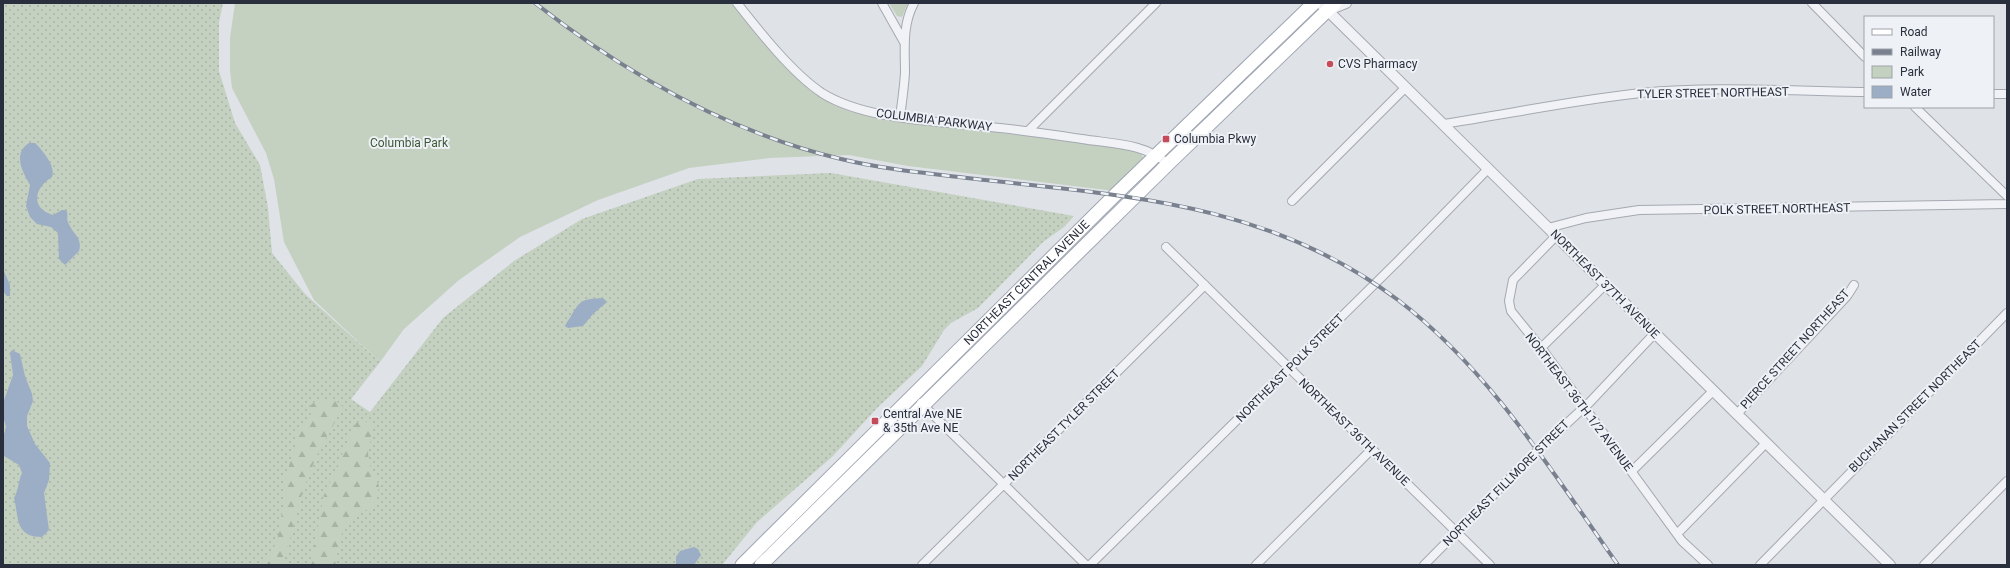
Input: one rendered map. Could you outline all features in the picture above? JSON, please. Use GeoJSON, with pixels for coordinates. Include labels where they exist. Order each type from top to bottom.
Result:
{"type":"FeatureCollection","features":[{"type":"Feature","properties":{"kind":"main road","name":"NORTHEAST CENTRAL AVENUE"},"geometry":{"type":"LineString","coordinates":[[761,565],[1157,155],[1314,3]]}},
{"type":"Feature","properties":{"kind":"main road","name":"NORTHEAST CENTRAL AVENUE"},"geometry":{"type":"LineString","coordinates":[[742,565],[1168,164],[1327,6]]}},
{"type":"Feature","properties":{"kind":"street","name":"COLUMBIA PARKWAY"},"geometry":{"type":"LineString","coordinates":[[736,3],[807,81],[823,93],[874,113],[1028,131],[1140,147],[1157,155],[1168,164]]}},
{"type":"Feature","properties":{"kind":"street"},"geometry":{"type":"LineString","coordinates":[[882,3],[904,43]]}},
{"type":"Feature","properties":{"kind":"street"},"geometry":{"type":"LineString","coordinates":[[900,117],[905,74],[904,43],[906,25],[914,3]]}},
{"type":"Feature","properties":{"kind":"street"},"geometry":{"type":"LineString","coordinates":[[1028,131],[1156,3]]}},
{"type":"Feature","properties":{"kind":"street"},"geometry":{"type":"LineString","coordinates":[[1327,6],[1346,3]]}},
{"type":"Feature","properties":{"kind":"street"},"geometry":{"type":"LineString","coordinates":[[1812,3],[1864,56]]}},
{"type":"Feature","properties":{"kind":"street","name":"NORTHEAST 37TH AVENUE"},"geometry":{"type":"LineString","coordinates":[[1327,6],[1488,169],[1890,565]]}},
{"type":"Feature","properties":{"kind":"street"},"geometry":{"type":"LineString","coordinates":[[1292,200],[1406,87]]}},
{"type":"Feature","properties":{"kind":"street","name":"TYLER STREET NORTHEAST"},"geometry":{"type":"LineString","coordinates":[[1443,124],[1568,102],[1642,93],[1707,90],[1864,92]]}},
{"type":"Feature","properties":{"kind":"street"},"geometry":{"type":"LineString","coordinates":[[1994,94],[2007,94]]}},
{"type":"Feature","properties":{"kind":"street"},"geometry":{"type":"LineString","coordinates":[[1916,108],[2007,196]]}},
{"type":"Feature","properties":{"kind":"street","name":"NORTHEAST POLK STREET"},"geometry":{"type":"LineString","coordinates":[[1090,565],[1289,369],[1488,169]]}},
{"type":"Feature","properties":{"kind":"street","name":"POLK STREET NORTHEAST"},"geometry":{"type":"LineString","coordinates":[[1548,228],[1586,218],[1639,210],[2007,204]]}},
{"type":"Feature","properties":{"kind":"street","name":"NORTHEAST 36TH 1/2 AVENUE"},"geometry":{"type":"LineString","coordinates":[[1556,236],[1514,280],[1508,301],[1511,311],[1516,320],[1541,348],[1677,534],[1708,565]]}},
{"type":"Feature","properties":{"kind":"street","name":"NORTHEAST 36TH AVENUE"},"geometry":{"type":"LineString","coordinates":[[1166,247],[1490,565]]}},
{"type":"Feature","properties":{"kind":"street"},"geometry":{"type":"LineString","coordinates":[[1541,348],[1605,284]]}},
{"type":"Feature","properties":{"kind":"street","name":"NORTHEAST TYLER STREET"},"geometry":{"type":"LineString","coordinates":[[922,565],[1205,285]]}},
{"type":"Feature","properties":{"kind":"street","name":"PIERCE STREET NORTHEAST"},"geometry":{"type":"LineString","coordinates":[[1736,414],[1847,296],[1854,285]]}},
{"type":"Feature","properties":{"kind":"street","name":"BUCHANAN STREET NORTHEAST"},"geometry":{"type":"LineString","coordinates":[[1760,565],[1825,501],[1831,492],[2007,313]]}},
{"type":"Feature","properties":{"kind":"street","name":"NORTHEAST FILLMORE STREET"},"geometry":{"type":"LineString","coordinates":[[1424,565],[1537,451],[1584,407],[1655,333]]}},
{"type":"Feature","properties":{"kind":"street"},"geometry":{"type":"LineString","coordinates":[[1632,471],[1713,391]]}},
{"type":"Feature","properties":{"kind":"street"},"geometry":{"type":"LineString","coordinates":[[919,400],[1086,565]]}},
{"type":"Feature","properties":{"kind":"street"},"geometry":{"type":"LineString","coordinates":[[1677,534],[1766,443]]}},
{"type":"Feature","properties":{"kind":"street"},"geometry":{"type":"LineString","coordinates":[[1256,565],[1372,450]]}},
{"type":"Feature","properties":{"kind":"street"},"geometry":{"type":"LineString","coordinates":[[1924,565],[2007,481]]}},
{"type":"Feature","properties":{"kind":"green space"},"geometry":{"type":"Polygon","coordinates":[[[3,3],[223,3],[219,22],[219,71],[235,123],[260,165],[268,208],[272,253],[305,294],[380,362],[351,399],[370,412],[443,318],[514,261],[582,219],[698,179],[831,173],[1074,216],[1064,227],[1043,242],[978,308],[951,323],[944,330],[922,366],[877,408],[833,456],[757,522],[722,565],[3,565],[3,3]]]}},
{"type":"Feature","properties":{"kind":"green space","name":"Columbia Park"},"geometry":{"type":"Polygon","coordinates":[[[235,3],[731,3],[784,65],[799,80],[815,93],[831,103],[849,111],[882,119],[1112,146],[1139,151],[1143,157],[1143,163],[1115,191],[908,166],[849,155],[769,158],[689,168],[598,200],[520,237],[459,280],[404,329],[380,362],[314,300],[284,242],[274,179],[266,153],[232,88],[230,71],[230,38],[235,3]]]}},
{"type":"Feature","properties":{"kind":"green space"},"geometry":{"type":"Polygon","coordinates":[[[889,3],[908,3],[902,17],[897,16],[889,3]]]}},
{"type":"Feature","properties":{"kind":"green space"},"geometry":{"type":"Polygon","coordinates":[[[318,399],[336,401],[343,407],[316,457],[303,490],[283,565],[263,565],[277,542],[284,501],[284,482],[295,447],[296,433],[299,426],[308,420],[311,413],[311,405],[318,399]]]}},
{"type":"Feature","properties":{"kind":"green space"},"geometry":{"type":"Polygon","coordinates":[[[364,420],[373,427],[368,454],[371,469],[379,486],[374,505],[344,524],[335,565],[311,565],[324,495],[356,423],[364,420]]]}},
{"type":"Feature","properties":{"kind":"water"},"geometry":{"type":"Polygon","coordinates":[[[29,143],[35,143],[45,154],[53,173],[52,177],[41,187],[38,192],[38,203],[46,212],[53,215],[62,210],[66,210],[68,222],[80,242],[79,251],[65,265],[59,259],[58,233],[51,227],[37,224],[30,217],[26,206],[30,185],[22,169],[20,158],[24,147],[29,143]]]}},
{"type":"Feature","properties":{"kind":"water"},"geometry":{"type":"Polygon","coordinates":[[[3,269],[10,285],[10,296],[7,296],[3,291],[3,269]]]}},
{"type":"Feature","properties":{"kind":"water"},"geometry":{"type":"Polygon","coordinates":[[[603,298],[607,302],[593,314],[583,326],[568,328],[565,326],[579,304],[590,299],[603,298]]]}},
{"type":"Feature","properties":{"kind":"water"},"geometry":{"type":"Polygon","coordinates":[[[12,350],[20,354],[25,376],[32,394],[33,401],[27,416],[27,426],[35,444],[50,463],[49,480],[44,493],[49,530],[42,537],[27,534],[20,525],[14,498],[22,473],[19,465],[4,456],[3,452],[3,438],[6,427],[3,416],[3,403],[13,375],[10,353],[12,350]]]}},
{"type":"Feature","properties":{"kind":"water"},"geometry":{"type":"Polygon","coordinates":[[[694,547],[698,549],[701,555],[694,565],[676,565],[676,557],[680,551],[694,547]]]}},
{"type":"Feature","properties":{"kind":"railway"},"geometry":{"type":"LineString","coordinates":[[535,3],[605,54],[680,98],[758,133],[799,147],[841,159],[888,168],[1138,198],[1192,209],[1245,223],[1297,242],[1348,267],[1398,300],[1431,328],[1462,358],[1491,390],[1544,459],[1618,565]]}},
{"type":"Feature","properties":{"kind":"place","name":"CVS Pharmacy"},"geometry":{"type":"Point","coordinates":[1330,64]}},
{"type":"Feature","properties":{"kind":"place","name":"Columbia Pkwy"},"geometry":{"type":"Point","coordinates":[1166,139]}},
{"type":"Feature","properties":{"kind":"place","name":"Central Ave NE & 35th Ave NE"},"geometry":{"type":"Point","coordinates":[875,421]}}]}
